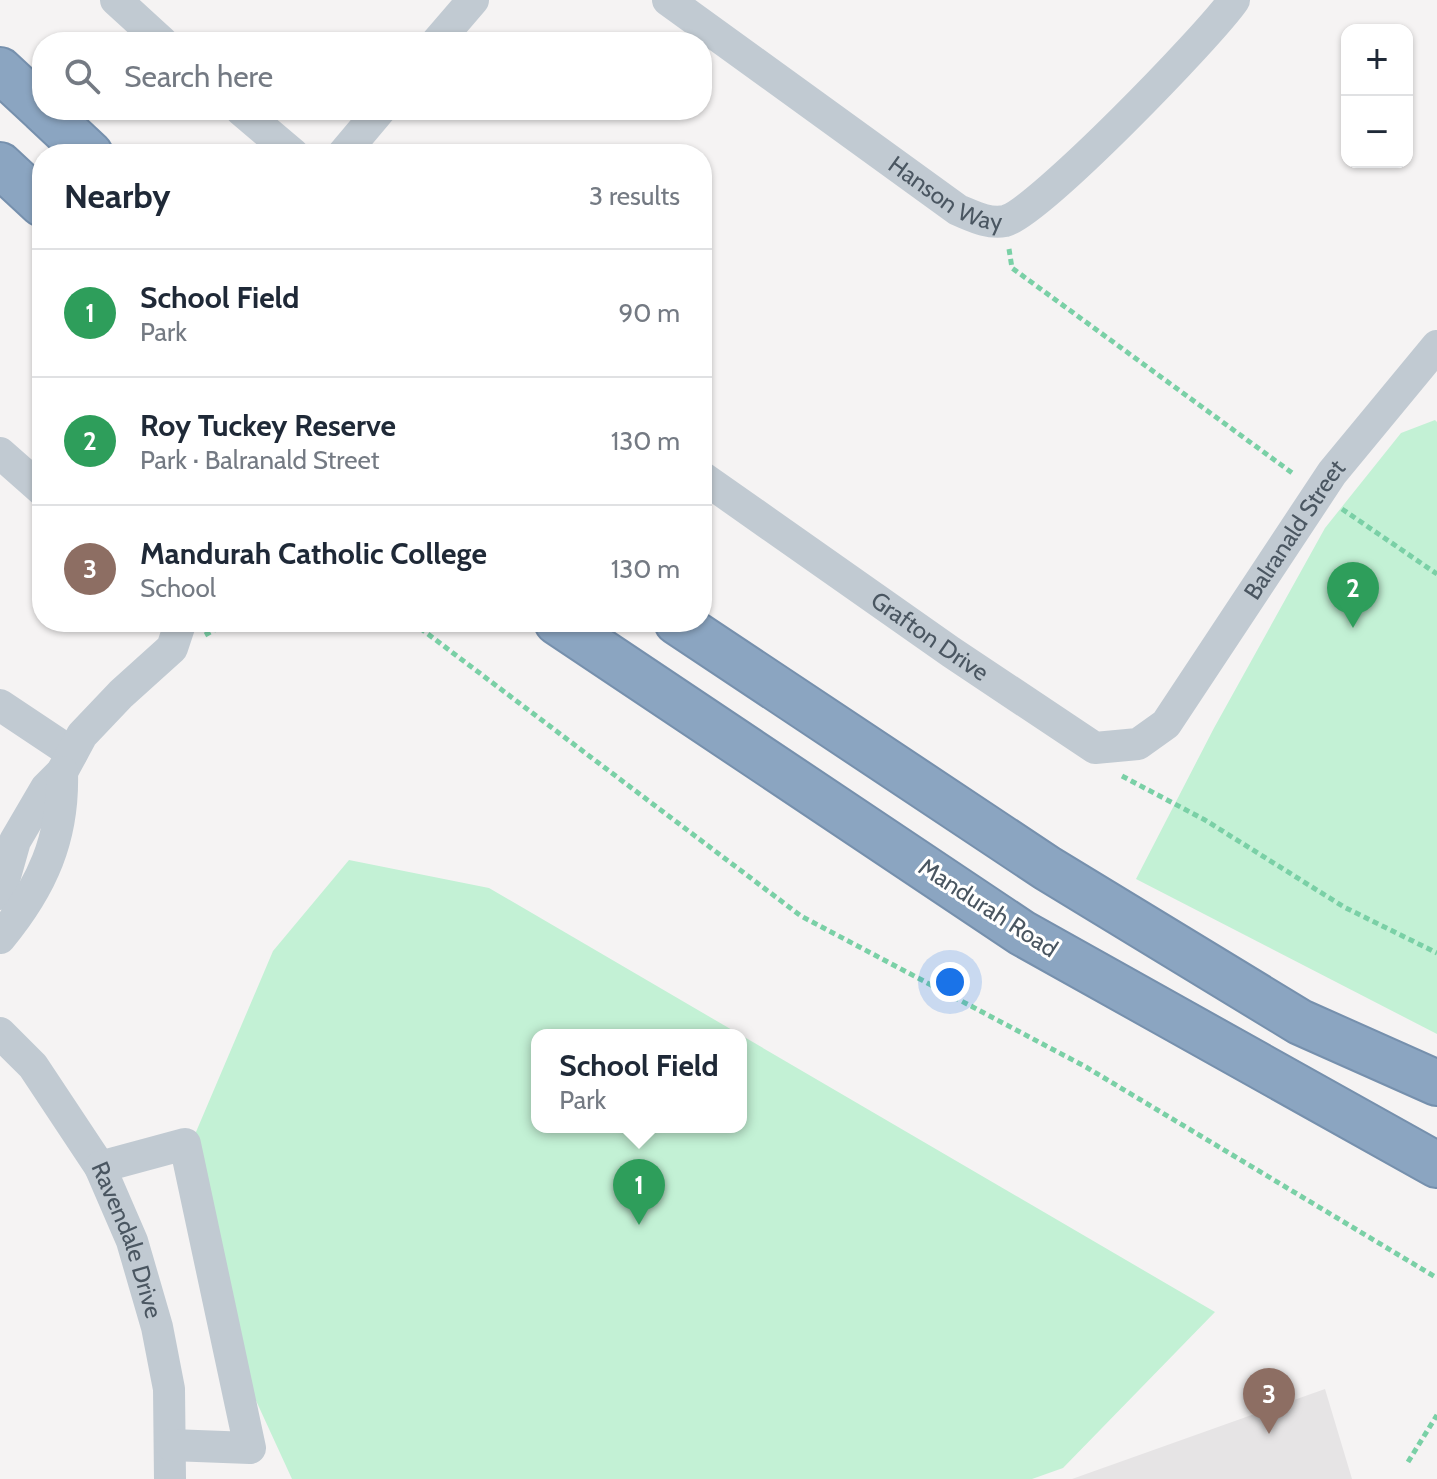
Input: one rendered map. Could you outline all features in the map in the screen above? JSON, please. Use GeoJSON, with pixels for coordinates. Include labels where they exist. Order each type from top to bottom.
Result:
{"type":"FeatureCollection","features":[{"type":"Feature","properties":{"kind":"highway"},"geometry":{"type":"LineString","coordinates":[[0,70],[32,100]]}},
{"type":"Feature","properties":{"kind":"highway"},"geometry":{"type":"LineString","coordinates":[[54,120],[79,144]]}},
{"type":"Feature","properties":{"kind":"highway"},"geometry":{"type":"LineString","coordinates":[[0,165],[32,195]]}},
{"type":"Feature","properties":{"kind":"highway","name":"Mandurah Road"},"geometry":{"type":"LineString","coordinates":[[572,632],[1022,933],[1437,1165]]}},
{"type":"Feature","properties":{"kind":"highway"},"geometry":{"type":"LineString","coordinates":[[692,632],[1047,868],[1300,1022],[1437,1083]]}},
{"type":"Feature","properties":{"kind":"street"},"geometry":{"type":"LineString","coordinates":[[116,0],[151,32]]}},
{"type":"Feature","properties":{"kind":"street"},"geometry":{"type":"LineString","coordinates":[[446,32],[473,0]]}},
{"type":"Feature","properties":{"kind":"street","name":"Hanson Way"},"geometry":{"type":"LineString","coordinates":[[668,0],[958,210],[982,221],[1005,221],[1048,193],[1167,74],[1234,0]]}},
{"type":"Feature","properties":{"kind":"street"},"geometry":{"type":"LineString","coordinates":[[253,120],[281,144]]}},
{"type":"Feature","properties":{"kind":"street"},"geometry":{"type":"LineString","coordinates":[[351,144],[372,120]]}},
{"type":"Feature","properties":{"kind":"street","name":"Balranald Street"},"geometry":{"type":"LineString","coordinates":[[1166,724],[1332,473],[1437,346]]}},
{"type":"Feature","properties":{"kind":"street"},"geometry":{"type":"LineString","coordinates":[[0,453],[32,481]]}},
{"type":"Feature","properties":{"kind":"street","name":"Grafton Drive"},"geometry":{"type":"LineString","coordinates":[[712,484],[951,652],[1095,748],[1138,744],[1166,724]]}},
{"type":"Feature","properties":{"kind":"street"},"geometry":{"type":"LineString","coordinates":[[0,894],[5,853],[46,788],[67,762],[82,735],[172,648],[177,632]]}},
{"type":"Feature","properties":{"kind":"street"},"geometry":{"type":"LineString","coordinates":[[0,705],[67,762]]}},
{"type":"Feature","properties":{"kind":"street"},"geometry":{"type":"LineString","coordinates":[[0,938],[30,897],[46,867],[63,805],[67,762]]}},
{"type":"Feature","properties":{"kind":"street","name":"Ravendale Drive"},"geometry":{"type":"LineString","coordinates":[[0,1033],[33,1066],[100,1167],[132,1241],[157,1327],[169,1389],[170,1479]]}},
{"type":"Feature","properties":{"kind":"street"},"geometry":{"type":"LineString","coordinates":[[100,1167],[185,1144],[250,1448],[171,1445]]}},
{"type":"Feature","properties":{"kind":"path"},"geometry":{"type":"LineString","coordinates":[[1005,221],[1012,268],[1319,493],[1437,574]]}},
{"type":"Feature","properties":{"kind":"path"},"geometry":{"type":"LineString","coordinates":[[425,632],[801,916],[1086,1067],[1437,1278]]}},
{"type":"Feature","properties":{"kind":"path"},"geometry":{"type":"LineString","coordinates":[[1408,1462],[1437,1415]]}},
{"type":"Feature","properties":{"kind":"shaded area"},"geometry":{"type":"Polygon","coordinates":[[[1325,1389],[1352,1479],[1072,1479],[1325,1389]]]}},
{"type":"Feature","properties":{"kind":"green space"},"geometry":{"type":"Polygon","coordinates":[[[1435,420],[1437,1034],[1136,879],[1214,728],[1325,528],[1401,433],[1435,420]]]}},
{"type":"Feature","properties":{"kind":"green space"},"geometry":{"type":"Polygon","coordinates":[[[349,860],[489,888],[731,1029],[531,1029],[531,1133],[747,1133],[747,1039],[1215,1312],[1063,1468],[1032,1479],[292,1479],[241,1368],[193,1139],[273,951],[349,860]]]}},
{"type":"Feature","properties":{"kind":"place","name":"Roy Tuckey Reserve"},"geometry":{"type":"Point","coordinates":[1353,628]}},
{"type":"Feature","properties":{"kind":"place","name":"School Field"},"geometry":{"type":"Point","coordinates":[639,1225]}},
{"type":"Feature","properties":{"kind":"place","name":"Mandurah Catholic College"},"geometry":{"type":"Point","coordinates":[1269,1434]}}]}
